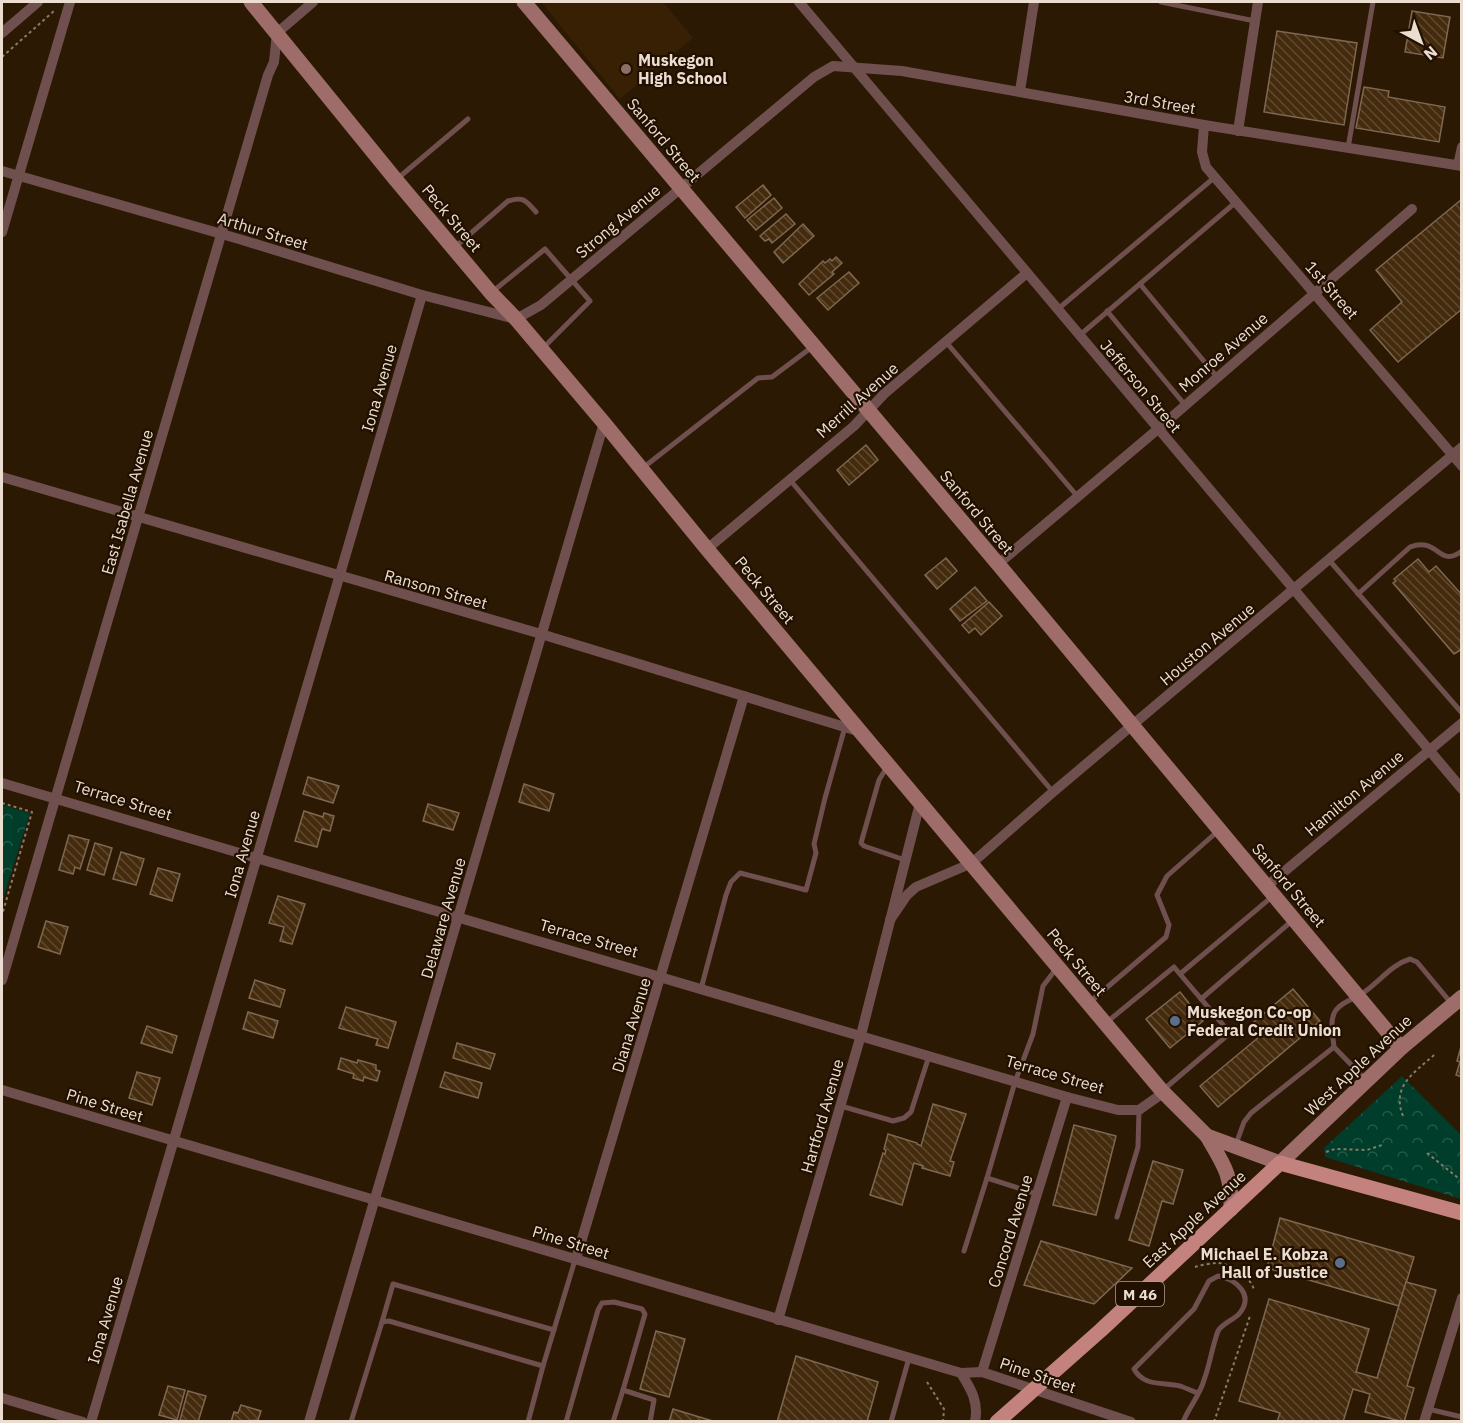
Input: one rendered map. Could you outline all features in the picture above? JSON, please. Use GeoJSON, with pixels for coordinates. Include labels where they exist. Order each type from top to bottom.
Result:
{"type":"FeatureCollection","features":[{"type":"Feature","properties":{"kind":"main road","name":"East Apple Avenue"},"geometry":{"type":"LineString","coordinates":[[997,1422],[1280,1163]]}},
{"type":"Feature","properties":{"kind":"main road"},"geometry":{"type":"LineString","coordinates":[[1280,1163],[1461,1213]]}},
{"type":"Feature","properties":{"kind":"street"},"geometry":{"type":"LineString","coordinates":[[2,33],[38,2]]}},
{"type":"Feature","properties":{"kind":"street"},"geometry":{"type":"LineString","coordinates":[[2,232],[4,216],[70,2]]}},
{"type":"Feature","properties":{"kind":"street","name":"Peck Street"},"geometry":{"type":"LineString","coordinates":[[251,2],[396,180],[491,293],[542,349],[1162,1092],[1208,1136],[1280,1163]]}},
{"type":"Feature","properties":{"kind":"street"},"geometry":{"type":"LineString","coordinates":[[277,33],[313,2]]}},
{"type":"Feature","properties":{"kind":"street","name":"Sanford Street"},"geometry":{"type":"LineString","coordinates":[[524,2],[998,564],[1401,1048]]}},
{"type":"Feature","properties":{"kind":"street","name":"Jefferson Street"},"geometry":{"type":"LineString","coordinates":[[799,2],[1461,789]]}},
{"type":"Feature","properties":{"kind":"street"},"geometry":{"type":"LineString","coordinates":[[1020,91],[1034,2]]}},
{"type":"Feature","properties":{"kind":"street"},"geometry":{"type":"LineString","coordinates":[[1238,131],[1258,2]]}},
{"type":"Feature","properties":{"kind":"street","name":"East Isabella Avenue"},"geometry":{"type":"LineString","coordinates":[[2,980],[268,75],[274,62],[277,33]]}},
{"type":"Feature","properties":{"kind":"street","name":"Strong Avenue"},"geometry":{"type":"LineString","coordinates":[[516,320],[541,305],[814,77],[833,66],[854,66]]}},
{"type":"Feature","properties":{"kind":"street","name":"3rd Street"},"geometry":{"type":"LineString","coordinates":[[854,66],[902,71],[1238,131],[1460,166]]}},
{"type":"Feature","properties":{"kind":"street","name":"1st Street"},"geometry":{"type":"LineString","coordinates":[[1204,125],[1202,152],[1204,162],[1215,177],[1461,466]]}},
{"type":"Feature","properties":{"kind":"street"},"geometry":{"type":"LineString","coordinates":[[1460,166],[1461,147]]}},
{"type":"Feature","properties":{"kind":"street","name":"Arthur Street"},"geometry":{"type":"LineString","coordinates":[[2,171],[422,295],[516,320]]}},
{"type":"Feature","properties":{"kind":"street","name":"Monroe Avenue"},"geometry":{"type":"LineString","coordinates":[[998,564],[1412,209]]}},
{"type":"Feature","properties":{"kind":"street","name":"Merrill Avenue"},"geometry":{"type":"LineString","coordinates":[[707,549],[854,426],[868,410],[1027,273]]}},
{"type":"Feature","properties":{"kind":"street","name":"Iona Avenue"},"geometry":{"type":"LineString","coordinates":[[91,1422],[422,295]]}},
{"type":"Feature","properties":{"kind":"street","name":"Delaware Avenue"},"geometry":{"type":"LineString","coordinates":[[309,1422],[604,423]]}},
{"type":"Feature","properties":{"kind":"street","name":"Houston Avenue"},"geometry":{"type":"LineString","coordinates":[[972,863],[1461,447]]}},
{"type":"Feature","properties":{"kind":"street","name":"Ransom Street"},"geometry":{"type":"LineString","coordinates":[[2,477],[541,634],[861,732]]}},
{"type":"Feature","properties":{"kind":"street","name":"Diana Avenue"},"geometry":{"type":"LineString","coordinates":[[576,1258],[744,696]]}},
{"type":"Feature","properties":{"kind":"street","name":"Hamilton Avenue"},"geometry":{"type":"LineString","coordinates":[[1270,890],[1461,723]]}},
{"type":"Feature","properties":{"kind":"street","name":"Terrace Street"},"geometry":{"type":"LineString","coordinates":[[2,783],[1067,1097],[1118,1110],[1139,1110]]}},
{"type":"Feature","properties":{"kind":"street","name":"Hartford Avenue"},"geometry":{"type":"LineString","coordinates":[[778,1320],[861,1035],[920,803]]}},
{"type":"Feature","properties":{"kind":"street","name":"Hartford Avenue"},"geometry":{"type":"LineString","coordinates":[[890,920],[907,895],[916,887],[972,863]]}},
{"type":"Feature","properties":{"kind":"street","name":"West Apple Avenue"},"geometry":{"type":"LineString","coordinates":[[1280,1163],[1366,1080],[1457,1000]]}},
{"type":"Feature","properties":{"kind":"street","name":"Pine Street"},"geometry":{"type":"LineString","coordinates":[[2,1090],[960,1373],[982,1372],[1131,1422]]}},
{"type":"Feature","properties":{"kind":"street"},"geometry":{"type":"LineString","coordinates":[[1139,1110],[1162,1092]]}},
{"type":"Feature","properties":{"kind":"street","name":"Concord Avenue"},"geometry":{"type":"LineString","coordinates":[[982,1372],[1067,1097]]}},
{"type":"Feature","properties":{"kind":"street"},"geometry":{"type":"LineString","coordinates":[[1208,1136],[1227,1171],[1232,1188],[1231,1209]]}},
{"type":"Feature","properties":{"kind":"street"},"geometry":{"type":"LineString","coordinates":[[1424,1422],[1461,1298]]}},
{"type":"Feature","properties":{"kind":"street"},"geometry":{"type":"LineString","coordinates":[[960,1373],[973,1392],[976,1406],[975,1422]]}},
{"type":"Feature","properties":{"kind":"street"},"geometry":{"type":"LineString","coordinates":[[2,1398],[83,1422]]}},
{"type":"Feature","properties":{"kind":"lane"},"geometry":{"type":"LineString","coordinates":[[1161,2],[1255,21]]}},
{"type":"Feature","properties":{"kind":"lane"},"geometry":{"type":"LineString","coordinates":[[1348,148],[1373,2]]}},
{"type":"Feature","properties":{"kind":"lane"},"geometry":{"type":"LineString","coordinates":[[396,180],[468,119]]}},
{"type":"Feature","properties":{"kind":"lane"},"geometry":{"type":"LineString","coordinates":[[1057,309],[1215,177]]}},
{"type":"Feature","properties":{"kind":"lane"},"geometry":{"type":"LineString","coordinates":[[454,248],[508,201],[517,198],[525,200],[536,212]]}},
{"type":"Feature","properties":{"kind":"lane"},"geometry":{"type":"LineString","coordinates":[[1079,336],[1236,202]]}},
{"type":"Feature","properties":{"kind":"lane"},"geometry":{"type":"LineString","coordinates":[[491,293],[545,249],[590,301],[542,349]]}},
{"type":"Feature","properties":{"kind":"lane"},"geometry":{"type":"LineString","coordinates":[[1140,284],[1217,377]]}},
{"type":"Feature","properties":{"kind":"lane"},"geometry":{"type":"LineString","coordinates":[[1107,311],[1185,405]]}},
{"type":"Feature","properties":{"kind":"lane"},"geometry":{"type":"LineString","coordinates":[[946,342],[1078,497]]}},
{"type":"Feature","properties":{"kind":"lane"},"geometry":{"type":"LineString","coordinates":[[642,469],[758,378],[772,377],[814,346]]}},
{"type":"Feature","properties":{"kind":"lane"},"geometry":{"type":"LineString","coordinates":[[790,480],[1053,792]]}},
{"type":"Feature","properties":{"kind":"lane"},"geometry":{"type":"LineString","coordinates":[[1358,594],[1410,547],[1418,544],[1430,545],[1445,557],[1453,557],[1461,551]]}},
{"type":"Feature","properties":{"kind":"lane"},"geometry":{"type":"LineString","coordinates":[[1329,560],[1461,713]]}},
{"type":"Feature","properties":{"kind":"lane"},"geometry":{"type":"LineString","coordinates":[[701,989],[726,895],[731,882],[740,873],[806,890],[816,853],[814,844],[825,798],[845,727]]}},
{"type":"Feature","properties":{"kind":"lane"},"geometry":{"type":"LineString","coordinates":[[888,766],[879,780],[861,843],[905,860]]}},
{"type":"Feature","properties":{"kind":"lane"},"geometry":{"type":"LineString","coordinates":[[1089,1003],[1166,937],[1169,925],[1156,895],[1167,876],[1220,830]]}},
{"type":"Feature","properties":{"kind":"lane"},"geometry":{"type":"LineString","coordinates":[[1180,974],[1270,890]]}},
{"type":"Feature","properties":{"kind":"lane"},"geometry":{"type":"LineString","coordinates":[[1201,999],[1294,919]]}},
{"type":"Feature","properties":{"kind":"lane"},"geometry":{"type":"LineString","coordinates":[[1366,1080],[1334,1047],[1332,1020],[1335,1011],[1350,999],[1359,996],[1399,962],[1410,958],[1457,1000]]}},
{"type":"Feature","properties":{"kind":"lane"},"geometry":{"type":"LineString","coordinates":[[964,1251],[1015,1082],[1032,1034],[1043,986],[1058,966]]}},
{"type":"Feature","properties":{"kind":"lane"},"geometry":{"type":"LineString","coordinates":[[1105,1023],[1174,967],[1230,1033],[1162,1092]]}},
{"type":"Feature","properties":{"kind":"lane"},"geometry":{"type":"LineString","coordinates":[[1235,1146],[1244,1122],[1251,1113],[1334,1047]]}},
{"type":"Feature","properties":{"kind":"lane"},"geometry":{"type":"LineString","coordinates":[[841,1106],[894,1121],[904,1118],[910,1112],[929,1056]]}},
{"type":"Feature","properties":{"kind":"lane"},"geometry":{"type":"LineString","coordinates":[[1117,1217],[1138,1147],[1139,1110]]}},
{"type":"Feature","properties":{"kind":"lane"},"geometry":{"type":"LineString","coordinates":[[987,1178],[1038,1194]]}},
{"type":"Feature","properties":{"kind":"lane"},"geometry":{"type":"LineString","coordinates":[[528,1422],[576,1258]]}},
{"type":"Feature","properties":{"kind":"lane"},"geometry":{"type":"LineString","coordinates":[[1183,1422],[1204,1383],[1219,1329],[1239,1314],[1245,1304],[1244,1293],[1230,1278],[1218,1276],[1209,1281],[1194,1309],[1134,1369],[1141,1378],[1153,1384],[1179,1386],[1198,1393]]}},
{"type":"Feature","properties":{"kind":"lane"},"geometry":{"type":"LineString","coordinates":[[351,1422],[393,1284],[554,1330]]}},
{"type":"Feature","properties":{"kind":"lane"},"geometry":{"type":"LineString","coordinates":[[566,1422],[597,1310],[602,1303],[614,1302],[642,1309],[645,1314],[613,1422]]}},
{"type":"Feature","properties":{"kind":"lane"},"geometry":{"type":"LineString","coordinates":[[382,1322],[389,1321],[543,1366]]}},
{"type":"Feature","properties":{"kind":"lane"},"geometry":{"type":"LineString","coordinates":[[891,1422],[909,1358]]}},
{"type":"Feature","properties":{"kind":"lane"},"geometry":{"type":"LineString","coordinates":[[623,1390],[654,1400],[650,1422]]}},
{"type":"Feature","properties":{"kind":"lane"},"geometry":{"type":"LineString","coordinates":[[1428,1409],[1461,1417]]}},
{"type":"Feature","properties":{"kind":"path"},"geometry":{"type":"LineString","coordinates":[[2,57],[57,8]]}},
{"type":"Feature","properties":{"kind":"path"},"geometry":{"type":"LineString","coordinates":[[2,803],[32,812],[2,915]]}},
{"type":"Feature","properties":{"kind":"path"},"geometry":{"type":"LineString","coordinates":[[1403,1116],[1400,1109],[1403,1083],[1434,1055]]}},
{"type":"Feature","properties":{"kind":"path"},"geometry":{"type":"LineString","coordinates":[[1326,1152],[1335,1149],[1367,1150],[1382,1145]]}},
{"type":"Feature","properties":{"kind":"path"},"geometry":{"type":"LineString","coordinates":[[1427,1153],[1461,1178]]}},
{"type":"Feature","properties":{"kind":"path"},"geometry":{"type":"LineString","coordinates":[[927,1382],[944,1409],[943,1422]]}},
{"type":"Feature","properties":{"kind":"shaded area","name":"Muskegon High School"},"geometry":{"type":"Polygon","coordinates":[[[541,2],[663,2],[693,38],[620,99],[541,2]]]}},
{"type":"Feature","properties":{"kind":"green space"},"geometry":{"type":"Polygon","coordinates":[[[2,805],[30,813],[2,902],[2,805]]]}},
{"type":"Feature","properties":{"kind":"green space"},"geometry":{"type":"Polygon","coordinates":[[[1402,1076],[1461,1135],[1461,1199],[1325,1157],[1324,1148],[1402,1076]]]}},
{"type":"Feature","properties":{"kind":"building"},"geometry":{"type":"Polygon","coordinates":[[[1412,11],[1450,17],[1443,58],[1405,52],[1412,11]]]}},
{"type":"Feature","properties":{"kind":"building"},"geometry":{"type":"Polygon","coordinates":[[[1277,31],[1357,43],[1344,125],[1264,112],[1277,31]]]}},
{"type":"Feature","properties":{"kind":"building"},"geometry":{"type":"Polygon","coordinates":[[[1364,87],[1389,91],[1388,97],[1445,107],[1439,142],[1356,128],[1364,87]]]}},
{"type":"Feature","properties":{"kind":"building"},"geometry":{"type":"Polygon","coordinates":[[[763,185],[771,195],[745,218],[736,207],[763,185]]]}},
{"type":"Feature","properties":{"kind":"building"},"geometry":{"type":"Polygon","coordinates":[[[774,198],[782,208],[756,230],[747,220],[774,198]]]}},
{"type":"Feature","properties":{"kind":"building"},"geometry":{"type":"Polygon","coordinates":[[[1462,199],[1462,309],[1398,362],[1370,330],[1402,302],[1376,270],[1462,199]]]}},
{"type":"Feature","properties":{"kind":"building"},"geometry":{"type":"Polygon","coordinates":[[[786,214],[795,224],[772,243],[769,239],[765,241],[760,236],[786,214]]]}},
{"type":"Feature","properties":{"kind":"building"},"geometry":{"type":"Polygon","coordinates":[[[803,224],[814,236],[783,263],[774,252],[803,224]]]}},
{"type":"Feature","properties":{"kind":"building"},"geometry":{"type":"Polygon","coordinates":[[[836,257],[842,263],[832,272],[834,274],[809,295],[799,284],[823,261],[825,263],[830,259],[832,261],[836,257]]]}},
{"type":"Feature","properties":{"kind":"building"},"geometry":{"type":"Polygon","coordinates":[[[849,272],[859,283],[828,310],[817,298],[849,272]]]}},
{"type":"Feature","properties":{"kind":"building"},"geometry":{"type":"Polygon","coordinates":[[[866,445],[878,460],[849,485],[837,470],[866,445]]]}},
{"type":"Feature","properties":{"kind":"building"},"geometry":{"type":"Polygon","coordinates":[[[946,558],[957,571],[937,589],[925,575],[946,558]]]}},
{"type":"Feature","properties":{"kind":"building"},"geometry":{"type":"Polygon","coordinates":[[[1418,559],[1429,572],[1436,566],[1462,595],[1462,649],[1454,654],[1393,583],[1396,581],[1394,579],[1418,559]]]}},
{"type":"Feature","properties":{"kind":"building"},"geometry":{"type":"Polygon","coordinates":[[[975,587],[987,601],[960,621],[950,609],[975,587]]]}},
{"type":"Feature","properties":{"kind":"building"},"geometry":{"type":"Polygon","coordinates":[[[989,602],[1002,616],[981,635],[975,628],[969,633],[962,625],[989,602]]]}},
{"type":"Feature","properties":{"kind":"building"},"geometry":{"type":"Polygon","coordinates":[[[308,777],[339,786],[333,803],[303,794],[308,777]]]}},
{"type":"Feature","properties":{"kind":"building"},"geometry":{"type":"Polygon","coordinates":[[[524,784],[554,794],[549,811],[519,802],[524,784]]]}},
{"type":"Feature","properties":{"kind":"building"},"geometry":{"type":"Polygon","coordinates":[[[428,804],[459,813],[453,830],[423,821],[428,804]]]}},
{"type":"Feature","properties":{"kind":"building"},"geometry":{"type":"Polygon","coordinates":[[[304,811],[323,817],[324,813],[334,816],[330,831],[322,829],[317,847],[295,841],[304,811]]]}},
{"type":"Feature","properties":{"kind":"building"},"geometry":{"type":"Polygon","coordinates":[[[69,835],[89,840],[80,869],[75,867],[73,874],[59,870],[69,835]]]}},
{"type":"Feature","properties":{"kind":"building"},"geometry":{"type":"Polygon","coordinates":[[[95,843],[112,848],[104,875],[87,870],[95,843]]]}},
{"type":"Feature","properties":{"kind":"building"},"geometry":{"type":"Polygon","coordinates":[[[121,852],[144,859],[136,885],[113,879],[121,852]]]}},
{"type":"Feature","properties":{"kind":"building"},"geometry":{"type":"Polygon","coordinates":[[[158,868],[180,874],[172,901],[150,894],[158,868]]]}},
{"type":"Feature","properties":{"kind":"building"},"geometry":{"type":"Polygon","coordinates":[[[278,896],[305,904],[292,944],[280,941],[284,927],[269,923],[278,896]]]}},
{"type":"Feature","properties":{"kind":"building"},"geometry":{"type":"Polygon","coordinates":[[[46,921],[68,927],[60,954],[38,947],[46,921]]]}},
{"type":"Feature","properties":{"kind":"building"},"geometry":{"type":"Polygon","coordinates":[[[255,980],[285,990],[280,1007],[249,998],[255,980]]]}},
{"type":"Feature","properties":{"kind":"building"},"geometry":{"type":"Polygon","coordinates":[[[1293,989],[1320,1021],[1218,1107],[1200,1086],[1259,1037],[1250,1025],[1293,989]]]}},
{"type":"Feature","properties":{"kind":"building"},"geometry":{"type":"Polygon","coordinates":[[[1180,992],[1203,1021],[1170,1048],[1146,1019],[1180,992]]]}},
{"type":"Feature","properties":{"kind":"building"},"geometry":{"type":"Polygon","coordinates":[[[346,1007],[396,1022],[388,1048],[376,1045],[378,1039],[339,1028],[346,1007]]]}},
{"type":"Feature","properties":{"kind":"building"},"geometry":{"type":"Polygon","coordinates":[[[248,1012],[278,1021],[273,1038],[243,1029],[248,1012]]]}},
{"type":"Feature","properties":{"kind":"building"},"geometry":{"type":"Polygon","coordinates":[[[147,1026],[177,1036],[172,1053],[141,1043],[147,1026]]]}},
{"type":"Feature","properties":{"kind":"building"},"geometry":{"type":"Polygon","coordinates":[[[457,1043],[495,1054],[490,1069],[453,1058],[457,1043]]]}},
{"type":"Feature","properties":{"kind":"building"},"geometry":{"type":"Polygon","coordinates":[[[1462,1043],[1462,1077],[1456,1075],[1462,1043]]]}},
{"type":"Feature","properties":{"kind":"building"},"geometry":{"type":"Polygon","coordinates":[[[341,1058],[376,1065],[376,1070],[380,1071],[377,1081],[364,1077],[363,1081],[353,1078],[354,1074],[338,1069],[341,1058]]]}},
{"type":"Feature","properties":{"kind":"building"},"geometry":{"type":"Polygon","coordinates":[[[137,1072],[160,1078],[152,1105],[129,1098],[137,1072]]]}},
{"type":"Feature","properties":{"kind":"building"},"geometry":{"type":"Polygon","coordinates":[[[445,1072],[482,1083],[478,1098],[440,1087],[445,1072]]]}},
{"type":"Feature","properties":{"kind":"building"},"geometry":{"type":"Polygon","coordinates":[[[933,1104],[966,1114],[950,1161],[954,1162],[950,1176],[922,1168],[923,1166],[914,1163],[902,1205],[870,1195],[883,1153],[885,1154],[888,1134],[921,1146],[933,1104]]]}},
{"type":"Feature","properties":{"kind":"building"},"geometry":{"type":"Polygon","coordinates":[[[1074,1125],[1116,1136],[1096,1215],[1053,1205],[1074,1125]]]}},
{"type":"Feature","properties":{"kind":"building"},"geometry":{"type":"Polygon","coordinates":[[[1153,1161],[1183,1170],[1173,1204],[1162,1201],[1149,1246],[1129,1240],[1153,1161]]]}},
{"type":"Feature","properties":{"kind":"building","name":"Michael E. Kobza Hall of Justice"},"geometry":{"type":"Polygon","coordinates":[[[1280,1218],[1414,1257],[1399,1306],[1267,1268],[1280,1218]]]}},
{"type":"Feature","properties":{"kind":"building"},"geometry":{"type":"Polygon","coordinates":[[[1041,1241],[1132,1268],[1094,1304],[1024,1285],[1041,1241]]]}},
{"type":"Feature","properties":{"kind":"building"},"geometry":{"type":"Polygon","coordinates":[[[1406,1282],[1436,1290],[1407,1386],[1414,1388],[1404,1422],[1365,1412],[1370,1394],[1353,1389],[1343,1422],[1277,1422],[1280,1413],[1239,1401],[1269,1299],[1369,1329],[1356,1372],[1377,1378],[1406,1282]]]}},
{"type":"Feature","properties":{"kind":"building"},"geometry":{"type":"Polygon","coordinates":[[[656,1331],[685,1339],[669,1397],[640,1389],[656,1331]]]}},
{"type":"Feature","properties":{"kind":"building"},"geometry":{"type":"Polygon","coordinates":[[[796,1356],[878,1382],[867,1422],[777,1422],[796,1356]]]}},
{"type":"Feature","properties":{"kind":"building"},"geometry":{"type":"Polygon","coordinates":[[[168,1386],[185,1390],[177,1420],[159,1415],[168,1386]]]}},
{"type":"Feature","properties":{"kind":"building"},"geometry":{"type":"Polygon","coordinates":[[[188,1391],[206,1396],[198,1422],[180,1420],[188,1391]]]}},
{"type":"Feature","properties":{"kind":"building"},"geometry":{"type":"Polygon","coordinates":[[[241,1405],[261,1411],[258,1420],[231,1422],[234,1412],[238,1413],[241,1405]]]}},
{"type":"Feature","properties":{"kind":"building"},"geometry":{"type":"Polygon","coordinates":[[[673,1409],[716,1422],[669,1422],[673,1409]]]}},
{"type":"Feature","properties":{"kind":"place","name":"Muskegon High School"},"geometry":{"type":"Point","coordinates":[626,69]}},
{"type":"Feature","properties":{"kind":"place","name":"Muskegon Co-op Federal Credit Union"},"geometry":{"type":"Point","coordinates":[1175,1021]}},
{"type":"Feature","properties":{"kind":"place","name":"Michael E. Kobza Hall of Justice"},"geometry":{"type":"Point","coordinates":[1340,1263]}}]}
